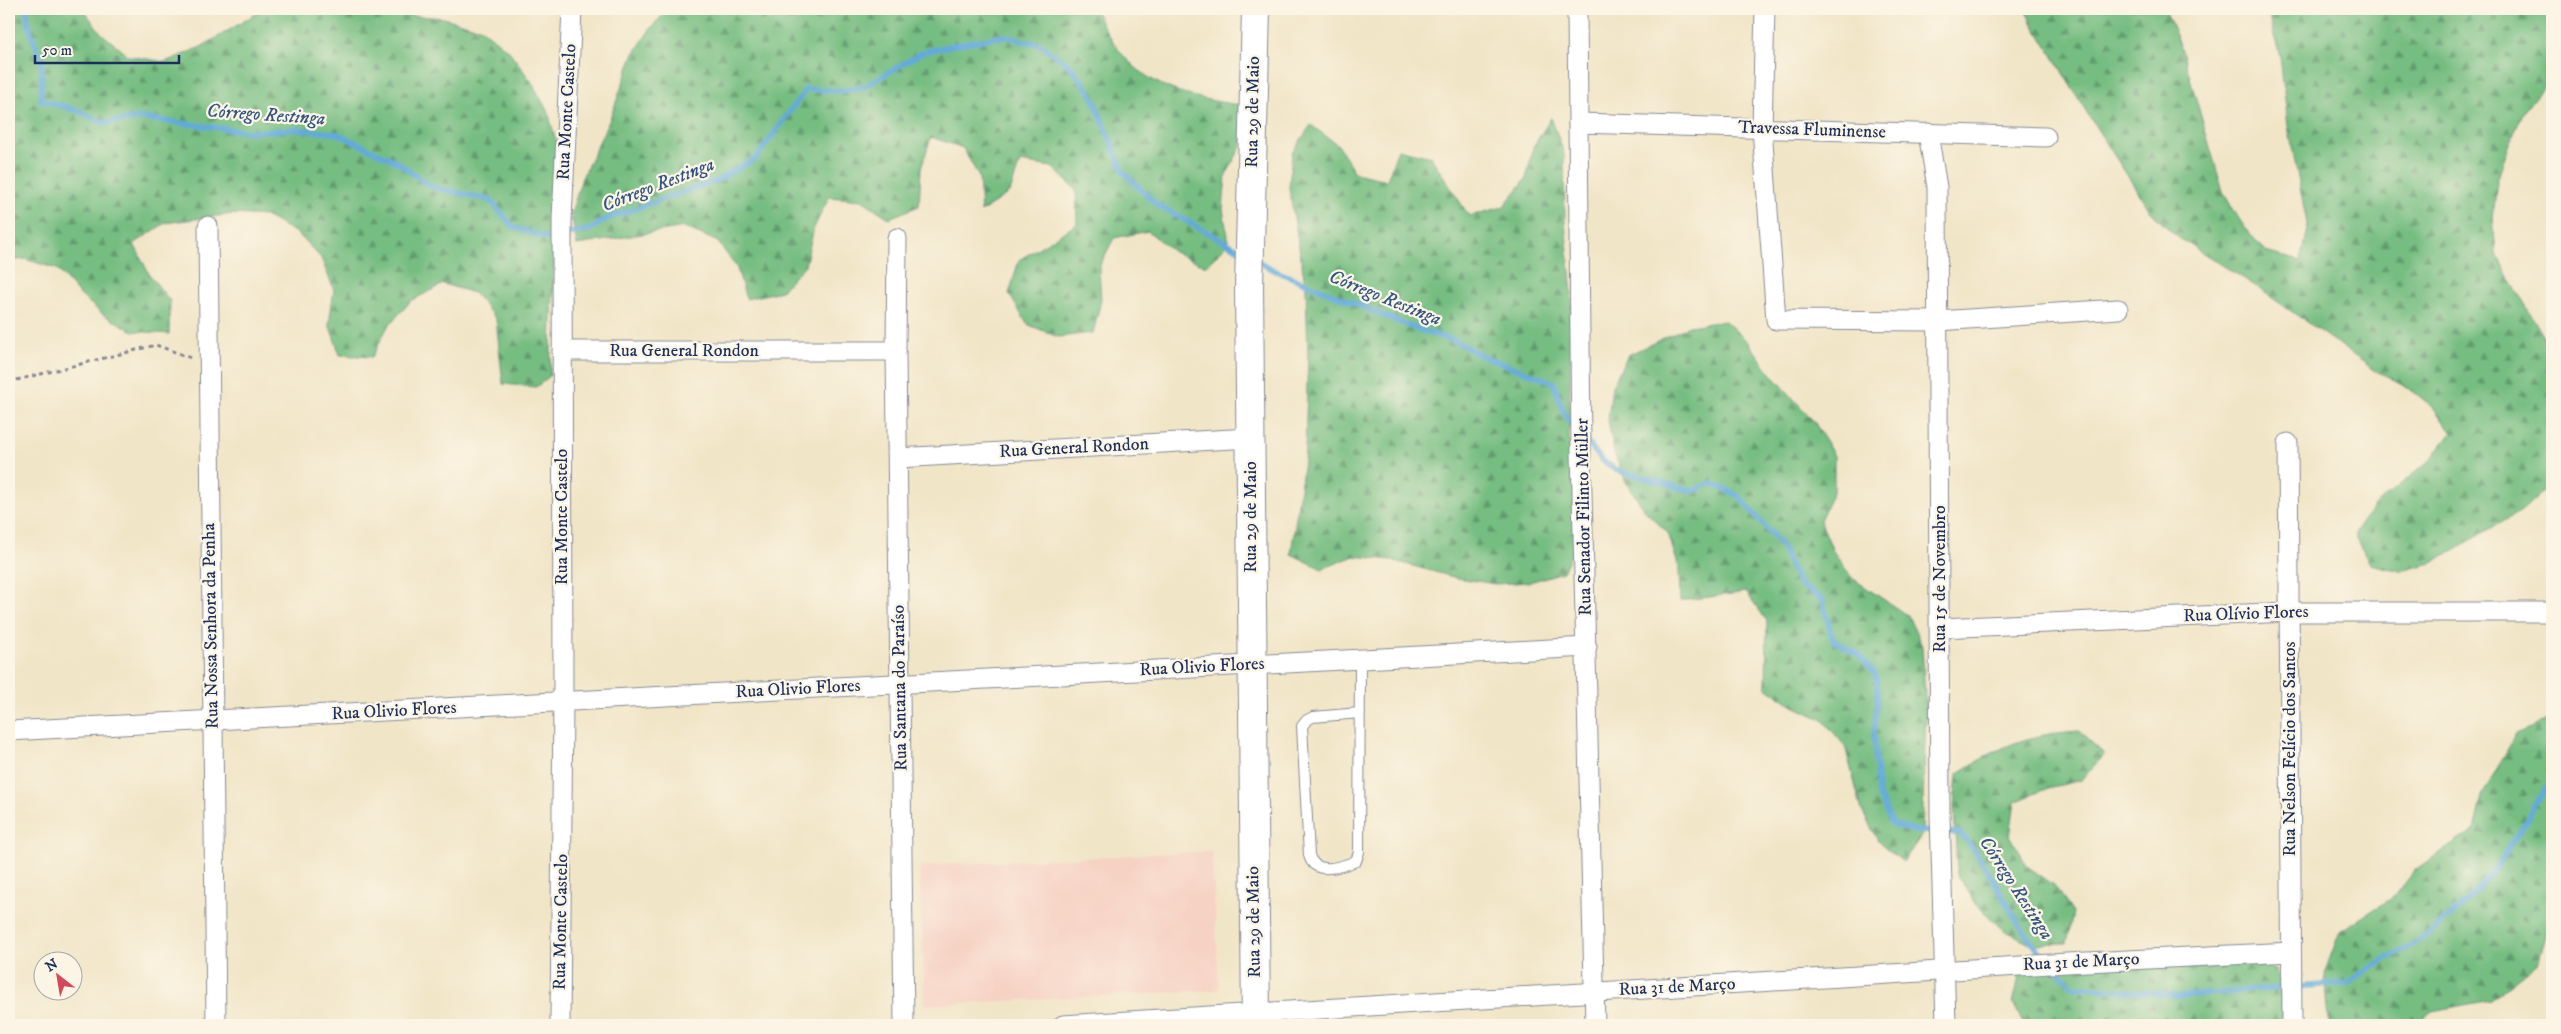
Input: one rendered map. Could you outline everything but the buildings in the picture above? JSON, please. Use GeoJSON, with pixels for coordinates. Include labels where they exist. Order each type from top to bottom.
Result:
{"type":"FeatureCollection","features":[{"type":"Feature","properties":{"kind":"main road","name":"Rua 29 de Maio"},"geometry":{"type":"LineString","coordinates":[[1256,9],[1248,287],[1256,1018]]}},
{"type":"Feature","properties":{"kind":"street","name":"Rua Monte Castelo"},"geometry":{"type":"LineString","coordinates":[[560,1025],[563,702],[562,219],[572,9]]}},
{"type":"Feature","properties":{"kind":"street","name":"Rua Senador Filinto Müller"},"geometry":{"type":"LineString","coordinates":[[1577,9],[1581,452],[1587,647],[1594,1025]]}},
{"type":"Feature","properties":{"kind":"street"},"geometry":{"type":"LineString","coordinates":[[1766,9],[1762,128],[1776,320],[1938,320],[2118,309]]}},
{"type":"Feature","properties":{"kind":"street","name":"Travessa Fluminense"},"geometry":{"type":"LineString","coordinates":[[1578,123],[2046,137]]}},
{"type":"Feature","properties":{"kind":"street","name":"Rua 15 de Novembro"},"geometry":{"type":"LineString","coordinates":[[1928,133],[1937,187],[1941,628],[1940,815],[1946,1025]]}},
{"type":"Feature","properties":{"kind":"street","name":"Rua Nossa Senhora da Penha"},"geometry":{"type":"LineString","coordinates":[[208,226],[216,1025]]}},
{"type":"Feature","properties":{"kind":"street","name":"Rua Santana do Paraíso"},"geometry":{"type":"LineString","coordinates":[[898,238],[896,351],[904,1025]]}},
{"type":"Feature","properties":{"kind":"street","name":"Rua General Rondon"},"geometry":{"type":"LineString","coordinates":[[562,351],[896,351]]}},
{"type":"Feature","properties":{"kind":"street","name":"Rua General Rondon"},"geometry":{"type":"LineString","coordinates":[[898,458],[1250,438]]}},
{"type":"Feature","properties":{"kind":"street","name":"Rua Nelson Felício dos Santos"},"geometry":{"type":"LineString","coordinates":[[2288,444],[2292,1025]]}},
{"type":"Feature","properties":{"kind":"street","name":"Rua Olívio Flores"},"geometry":{"type":"LineString","coordinates":[[1941,628],[2289,612],[2552,612]]}},
{"type":"Feature","properties":{"kind":"street","name":"Rua Olivio Flores"},"geometry":{"type":"LineString","coordinates":[[9,731],[1587,647]]}},
{"type":"Feature","properties":{"kind":"street","name":"Rua 31 de Março"},"geometry":{"type":"LineString","coordinates":[[1062,1025],[1256,1018],[1593,992],[1944,972],[2067,962],[2291,952]]}},
{"type":"Feature","properties":{"kind":"lane"},"geometry":{"type":"LineString","coordinates":[[1360,659],[1360,713],[1359,852],[1356,862],[1336,868],[1316,868],[1311,864],[1309,856],[1302,726],[1313,717],[1360,713]]}},
{"type":"Feature","properties":{"kind":"path"},"geometry":{"type":"LineString","coordinates":[[9,382],[156,345],[209,364]]}},
{"type":"Feature","properties":{"kind":"shaded area"},"geometry":{"type":"Polygon","coordinates":[[[1212,851],[1219,990],[925,1005],[919,866],[1212,851]]]}},
{"type":"Feature","properties":{"kind":"green space"},"geometry":{"type":"Polygon","coordinates":[[[9,9],[83,9],[101,33],[129,56],[165,62],[201,47],[264,9],[364,9],[444,18],[482,29],[509,51],[531,81],[548,112],[558,148],[550,376],[536,387],[503,384],[496,319],[474,293],[443,284],[411,301],[388,326],[372,357],[340,355],[329,324],[334,290],[321,258],[297,233],[265,216],[233,214],[165,223],[134,244],[149,274],[170,301],[169,334],[133,331],[104,315],[79,294],[57,269],[25,259],[9,261],[9,9]]]}},
{"type":"Feature","properties":{"kind":"green space"},"geometry":{"type":"Polygon","coordinates":[[[668,9],[1095,9],[1108,34],[1122,54],[1138,69],[1156,81],[1175,91],[1197,97],[1249,106],[1241,147],[1226,175],[1223,209],[1229,243],[1206,266],[1174,252],[1148,231],[1114,238],[1099,267],[1101,300],[1093,333],[1058,337],[1027,324],[1009,294],[1019,260],[1077,224],[1076,190],[1052,167],[1020,162],[1010,192],[981,212],[979,177],[963,148],[931,137],[921,169],[919,206],[889,218],[862,200],[829,197],[814,228],[805,265],[781,291],[746,299],[737,268],[718,242],[684,227],[577,245],[571,214],[582,178],[610,119],[633,55],[651,28],[668,9]]]}},
{"type":"Feature","properties":{"kind":"green space"},"geometry":{"type":"Polygon","coordinates":[[[2024,9],[2165,9],[2181,47],[2223,192],[2241,222],[2265,252],[2301,261],[2308,229],[2288,126],[2280,56],[2270,22],[2270,9],[2552,9],[2552,86],[2545,84],[2524,111],[2509,145],[2497,181],[2493,218],[2496,254],[2552,351],[2552,483],[2527,507],[2432,563],[2401,571],[2370,564],[2355,534],[2374,506],[2430,460],[2452,433],[2433,407],[2406,386],[2373,369],[2254,285],[2176,236],[2151,212],[2092,121],[2024,9]]]}},
{"type":"Feature","properties":{"kind":"green space"},"geometry":{"type":"Polygon","coordinates":[[[1551,118],[1564,153],[1565,223],[1572,291],[1569,436],[1576,504],[1577,542],[1563,572],[1530,582],[1495,584],[1457,578],[1391,560],[1354,556],[1322,569],[1291,554],[1305,453],[1308,353],[1306,289],[1289,188],[1292,153],[1311,125],[1338,145],[1355,173],[1387,180],[1398,149],[1431,157],[1469,216],[1503,207],[1526,179],[1533,147],[1551,118]]]}},
{"type":"Feature","properties":{"kind":"green space"},"geometry":{"type":"Polygon","coordinates":[[[1725,321],[1749,343],[1769,371],[1815,423],[1834,456],[1834,490],[1820,520],[1833,551],[1852,578],[1908,616],[1922,646],[1926,713],[1922,835],[1903,862],[1878,841],[1862,811],[1845,746],[1823,720],[1794,706],[1766,687],[1767,621],[1746,592],[1680,601],[1679,568],[1668,533],[1645,511],[1626,482],[1614,453],[1608,420],[1612,386],[1628,355],[1689,326],[1725,321]]]}},
{"type":"Feature","properties":{"kind":"green space"},"geometry":{"type":"Polygon","coordinates":[[[2552,719],[2552,912],[2539,962],[2491,1000],[2432,1011],[2414,1025],[2331,1025],[2328,1019],[2324,974],[2340,931],[2395,896],[2416,869],[2474,830],[2482,796],[2516,734],[2552,719]]]}},
{"type":"Feature","properties":{"kind":"green space"},"geometry":{"type":"Polygon","coordinates":[[[2079,731],[2104,754],[2082,780],[2048,788],[2015,802],[2010,835],[2027,866],[2054,885],[2073,913],[2067,943],[2032,944],[2002,929],[1977,905],[1957,875],[1954,806],[1957,774],[1987,756],[2015,743],[2044,735],[2079,731]]]}},
{"type":"Feature","properties":{"kind":"green space"},"geometry":{"type":"Polygon","coordinates":[[[2244,960],[2276,970],[2287,1001],[2287,1025],[2024,1025],[2013,1003],[2021,969],[2244,960]]]}},
{"type":"Feature","properties":{"kind":"waterway","name":"Córrego Restinga"},"geometry":{"type":"LineString","coordinates":[[26,9],[31,34],[42,61],[41,100],[79,111],[104,123],[141,118],[251,132],[296,129],[338,134],[395,161],[432,187],[490,200],[513,227],[547,238],[591,229],[606,219],[718,180],[756,158],[806,89],[840,91],[864,87],[923,52],[1004,36],[1041,45],[1071,67],[1092,95],[1123,172],[1156,204],[1243,252]]}},
{"type":"Feature","properties":{"kind":"waterway","name":"Córrego Restinga"},"geometry":{"type":"LineString","coordinates":[[1257,261],[1276,271],[1419,330],[1453,340],[1482,356],[1553,382],[1565,415],[1575,427]]}},
{"type":"Feature","properties":{"kind":"waterway","name":"Córrego Restinga"},"geometry":{"type":"LineString","coordinates":[[1585,440],[1602,460],[1616,470],[1693,491],[1711,483],[1739,496],[1780,544],[1799,584],[1822,599],[1833,640],[1859,655],[1875,674],[1878,691],[1874,733],[1878,793],[1892,824],[1916,831],[1960,833],[1983,864],[2023,930],[2047,960]]}},
{"type":"Feature","properties":{"kind":"waterway","name":"Córrego Restinga"},"geometry":{"type":"LineString","coordinates":[[2055,969],[2073,986],[2181,996],[2348,983],[2425,937],[2469,898],[2499,863],[2552,780]]}}]}
